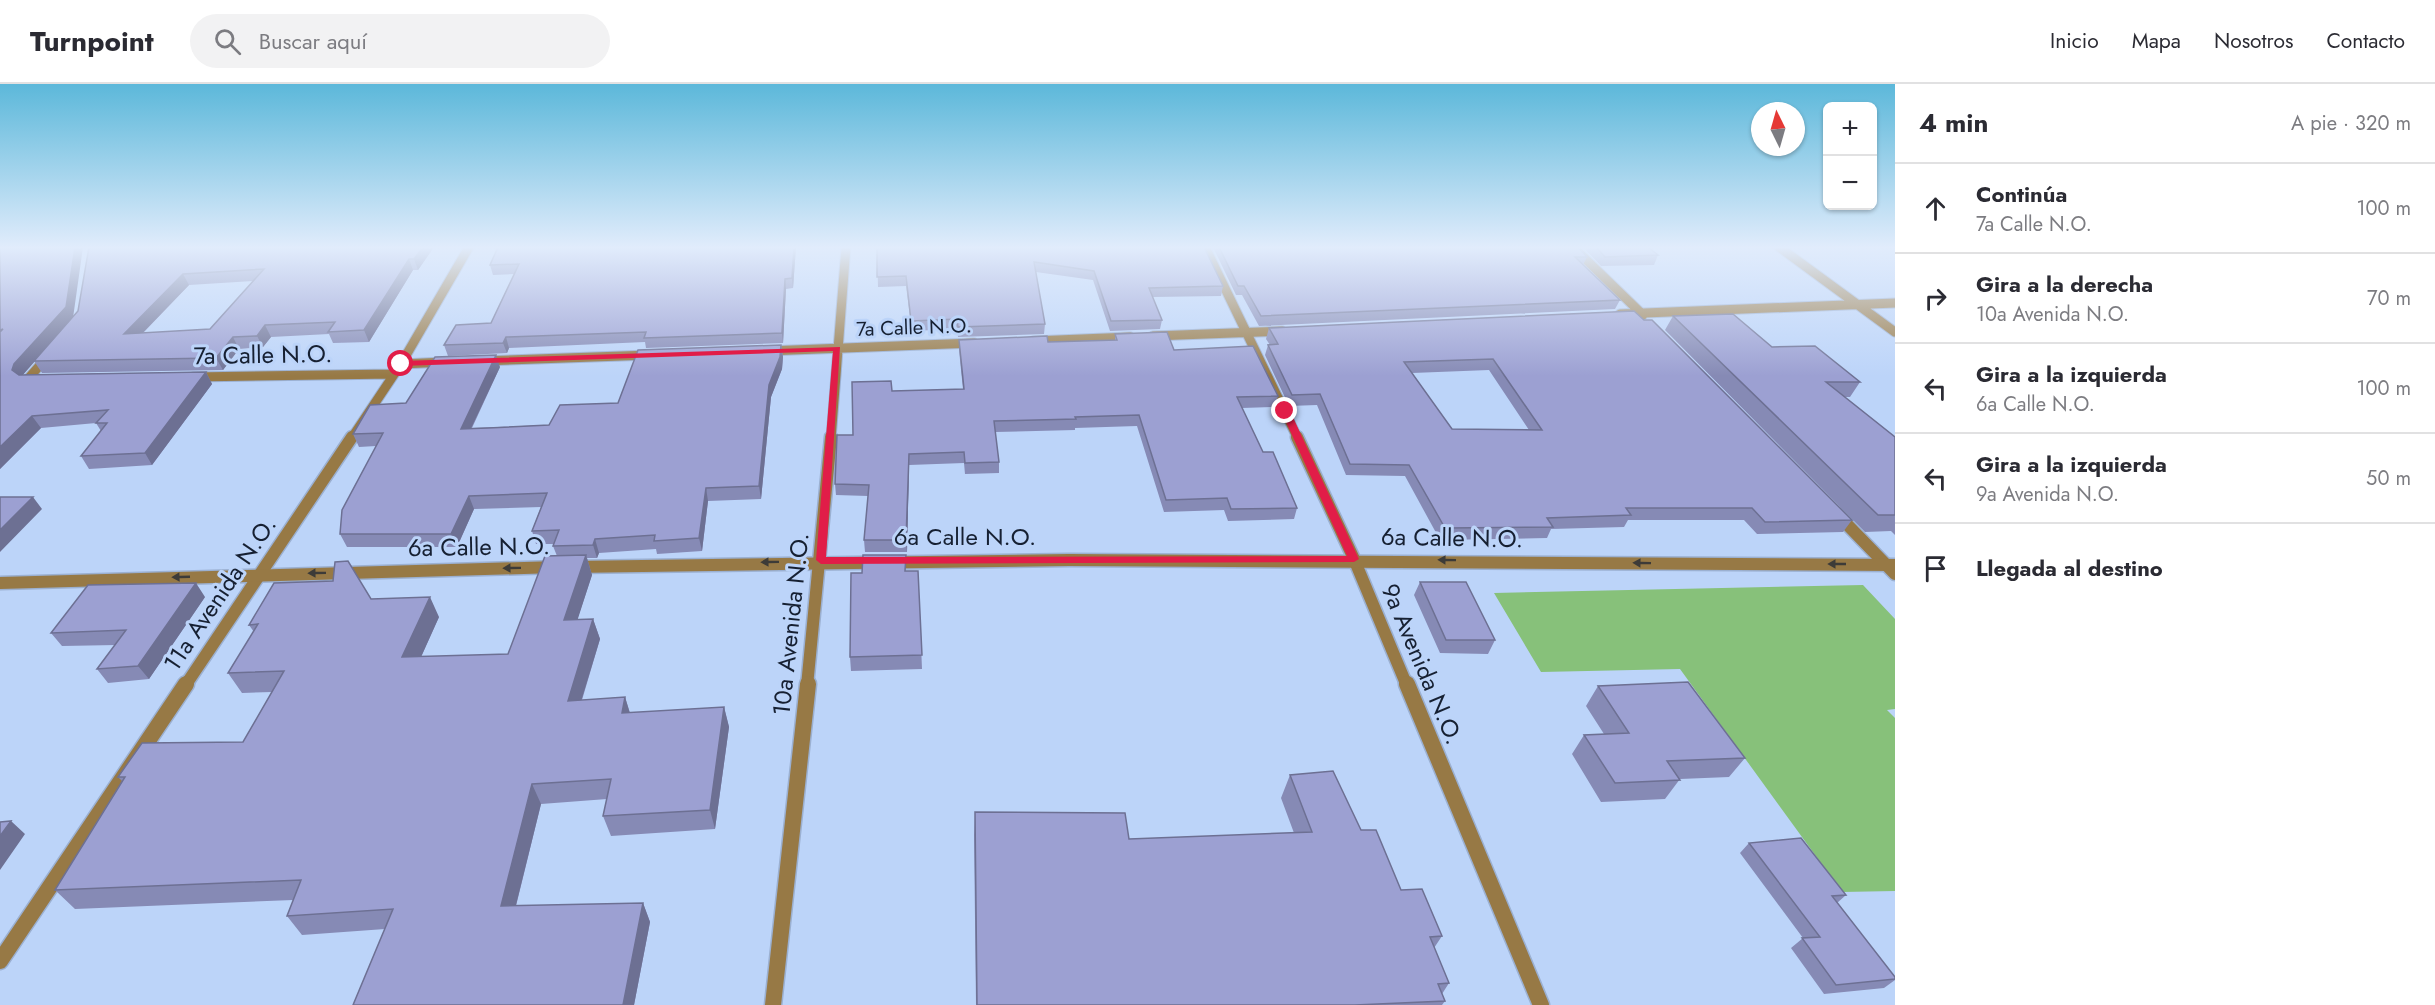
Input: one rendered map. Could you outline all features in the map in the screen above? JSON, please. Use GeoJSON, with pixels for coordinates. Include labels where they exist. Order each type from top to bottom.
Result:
{"type":"FeatureCollection","features":[{"type":"Feature","properties":{"kind":"street","name":"11a Avenida N.O."},"geometry":{"type":"LineString","coordinates":[[0,961],[261,575],[392,374],[401,364],[444,290]]}},
{"type":"Feature","properties":{"kind":"street","name":"10a Avenida N.O."},"geometry":{"type":"LineString","coordinates":[[773,1005],[821,560],[842,290]]}},
{"type":"Feature","properties":{"kind":"street","name":"9a Avenida N.O."},"geometry":{"type":"LineString","coordinates":[[1225,290],[1354,559],[1541,1005]]}},
{"type":"Feature","properties":{"kind":"street"},"geometry":{"type":"LineString","coordinates":[[1617,290],[1650,321]]}},
{"type":"Feature","properties":{"kind":"street"},"geometry":{"type":"LineString","coordinates":[[1837,290],[1895,332]]}},
{"type":"Feature","properties":{"kind":"street"},"geometry":{"type":"LineString","coordinates":[[1605,315],[1895,303]]}},
{"type":"Feature","properties":{"kind":"street"},"geometry":{"type":"LineString","coordinates":[[1024,341],[1294,330]]}},
{"type":"Feature","properties":{"kind":"street","name":"7a Calle N.O."},"geometry":{"type":"LineString","coordinates":[[755,351],[989,342]]}},
{"type":"Feature","properties":{"kind":"street"},"geometry":{"type":"LineString","coordinates":[[38,380],[27,380],[57,346]]}},
{"type":"Feature","properties":{"kind":"street"},"geometry":{"type":"LineString","coordinates":[[472,361],[660,354]]}},
{"type":"Feature","properties":{"kind":"street"},"geometry":{"type":"LineString","coordinates":[[401,364],[460,362]]}},
{"type":"Feature","properties":{"kind":"street","name":"7a Calle N.O."},"geometry":{"type":"LineString","coordinates":[[180,377],[392,374]]}},
{"type":"Feature","properties":{"kind":"street"},"geometry":{"type":"LineString","coordinates":[[1829,506],[1892,567]]}},
{"type":"Feature","properties":{"kind":"street","name":"6a Calle N.O."},"geometry":{"type":"LineString","coordinates":[[0,583],[821,560],[1354,559],[1892,567]]}},
{"type":"Feature","properties":{"kind":"green space"},"geometry":{"type":"Polygon","coordinates":[[[1863,585],[1895,619],[1895,709],[1887,710],[1895,718],[1895,891],[1842,892],[1680,669],[1541,672],[1494,593],[1863,585]]]}},
{"type":"Feature","properties":{"kind":"building"},"geometry":{"type":"Polygon","coordinates":[[[0,290],[69,290],[66,307],[14,364],[12,370],[19,375],[206,372],[145,453],[81,456],[107,423],[96,423],[108,410],[32,416],[0,447],[0,332],[3,329],[0,330],[0,290]]]}},
{"type":"Feature","properties":{"kind":"building"},"geometry":{"type":"Polygon","coordinates":[[[82,290],[167,290],[124,334],[210,329],[245,290],[389,290],[364,330],[328,332],[335,322],[265,325],[257,336],[233,337],[216,358],[34,361],[78,311],[82,290]]]}},
{"type":"Feature","properties":{"kind":"building"},"geometry":{"type":"Polygon","coordinates":[[[507,290],[784,290],[782,333],[644,338],[646,332],[506,337],[503,343],[444,345],[456,325],[491,323],[507,290]]]}},
{"type":"Feature","properties":{"kind":"building"},"geometry":{"type":"Polygon","coordinates":[[[908,290],[1039,290],[1045,324],[958,327],[957,319],[911,321],[908,290]]]}},
{"type":"Feature","properties":{"kind":"building"},"geometry":{"type":"Polygon","coordinates":[[[1100,290],[1150,290],[1162,320],[1111,321],[1100,290]]]}},
{"type":"Feature","properties":{"kind":"building"},"geometry":{"type":"Polygon","coordinates":[[[1246,290],[1610,290],[1620,300],[1261,316],[1246,290]]]}},
{"type":"Feature","properties":{"kind":"building"},"geometry":{"type":"Polygon","coordinates":[[[1634,311],[1644,320],[1652,320],[1852,520],[1765,522],[1752,508],[1626,508],[1631,515],[1547,518],[1553,527],[1445,528],[1409,465],[1350,464],[1320,394],[1292,395],[1268,345],[1278,344],[1269,328],[1634,311]],[[1493,359],[1404,362],[1452,429],[1542,430],[1493,359]]]}},
{"type":"Feature","properties":{"kind":"building"},"geometry":{"type":"Polygon","coordinates":[[[1733,314],[1772,347],[1815,346],[1860,382],[1826,382],[1895,437],[1895,515],[1878,515],[1673,316],[1733,314]]]}},
{"type":"Feature","properties":{"kind":"building"},"geometry":{"type":"Polygon","coordinates":[[[1167,332],[1174,350],[1253,346],[1278,396],[1237,397],[1263,452],[1273,452],[1297,508],[1231,509],[1227,498],[1166,500],[1139,415],[994,421],[999,462],[965,463],[964,452],[909,454],[906,540],[864,540],[869,485],[835,484],[837,435],[853,435],[852,382],[891,381],[892,391],[964,389],[959,340],[1047,336],[1048,342],[1117,340],[1115,334],[1167,332]]]}},
{"type":"Feature","properties":{"kind":"building"},"geometry":{"type":"Polygon","coordinates":[[[781,345],[780,357],[769,385],[759,486],[706,488],[699,538],[654,541],[655,535],[595,539],[593,545],[553,546],[559,530],[532,531],[547,493],[469,496],[451,534],[340,534],[342,510],[383,433],[353,434],[370,405],[406,403],[435,357],[496,355],[461,429],[549,425],[560,405],[618,403],[638,350],[781,345]]]}},
{"type":"Feature","properties":{"kind":"building"},"geometry":{"type":"Polygon","coordinates":[[[0,497],[33,497],[0,530],[0,497]]]}},
{"type":"Feature","properties":{"kind":"building"},"geometry":{"type":"Polygon","coordinates":[[[586,555],[564,620],[593,619],[568,701],[625,697],[622,713],[724,707],[710,810],[603,816],[611,779],[532,784],[501,906],[643,903],[623,1005],[353,1005],[393,909],[287,916],[301,880],[55,890],[125,777],[118,777],[142,743],[243,742],[284,671],[228,673],[258,624],[249,625],[274,583],[333,581],[335,562],[348,561],[371,599],[430,597],[402,657],[508,654],[545,556],[586,555]]]}},
{"type":"Feature","properties":{"kind":"building"},"geometry":{"type":"Polygon","coordinates":[[[863,555],[906,555],[905,571],[918,571],[922,655],[850,657],[851,573],[862,573],[863,555]]]}},
{"type":"Feature","properties":{"kind":"building"},"geometry":{"type":"Polygon","coordinates":[[[1420,582],[1466,582],[1495,640],[1446,640],[1420,582]]]}},
{"type":"Feature","properties":{"kind":"building"},"geometry":{"type":"Polygon","coordinates":[[[196,583],[138,666],[97,669],[126,630],[51,633],[88,585],[196,583]]]}},
{"type":"Feature","properties":{"kind":"building"},"geometry":{"type":"Polygon","coordinates":[[[1688,682],[1745,758],[1667,761],[1680,780],[1615,783],[1584,735],[1629,733],[1598,686],[1688,682]]]}},
{"type":"Feature","properties":{"kind":"building"},"geometry":{"type":"Polygon","coordinates":[[[1333,771],[1361,830],[1376,830],[1401,890],[1422,889],[1442,936],[1430,937],[1449,983],[1438,984],[1445,1001],[1355,1005],[977,1005],[975,812],[1125,813],[1129,839],[1312,832],[1290,775],[1333,771]]]}},
{"type":"Feature","properties":{"kind":"building"},"geometry":{"type":"Polygon","coordinates":[[[11,821],[0,836],[0,822],[11,821]]]}},
{"type":"Feature","properties":{"kind":"building"},"geometry":{"type":"Polygon","coordinates":[[[1801,838],[1846,895],[1832,896],[1895,979],[1836,985],[1802,938],[1820,937],[1749,843],[1801,838]]]}},
{"type":"Feature","properties":{"kind":"route"},"geometry":{"type":"LineString","coordinates":[[401,364],[837,348],[821,560],[1354,559],[1285,411]]}}]}
